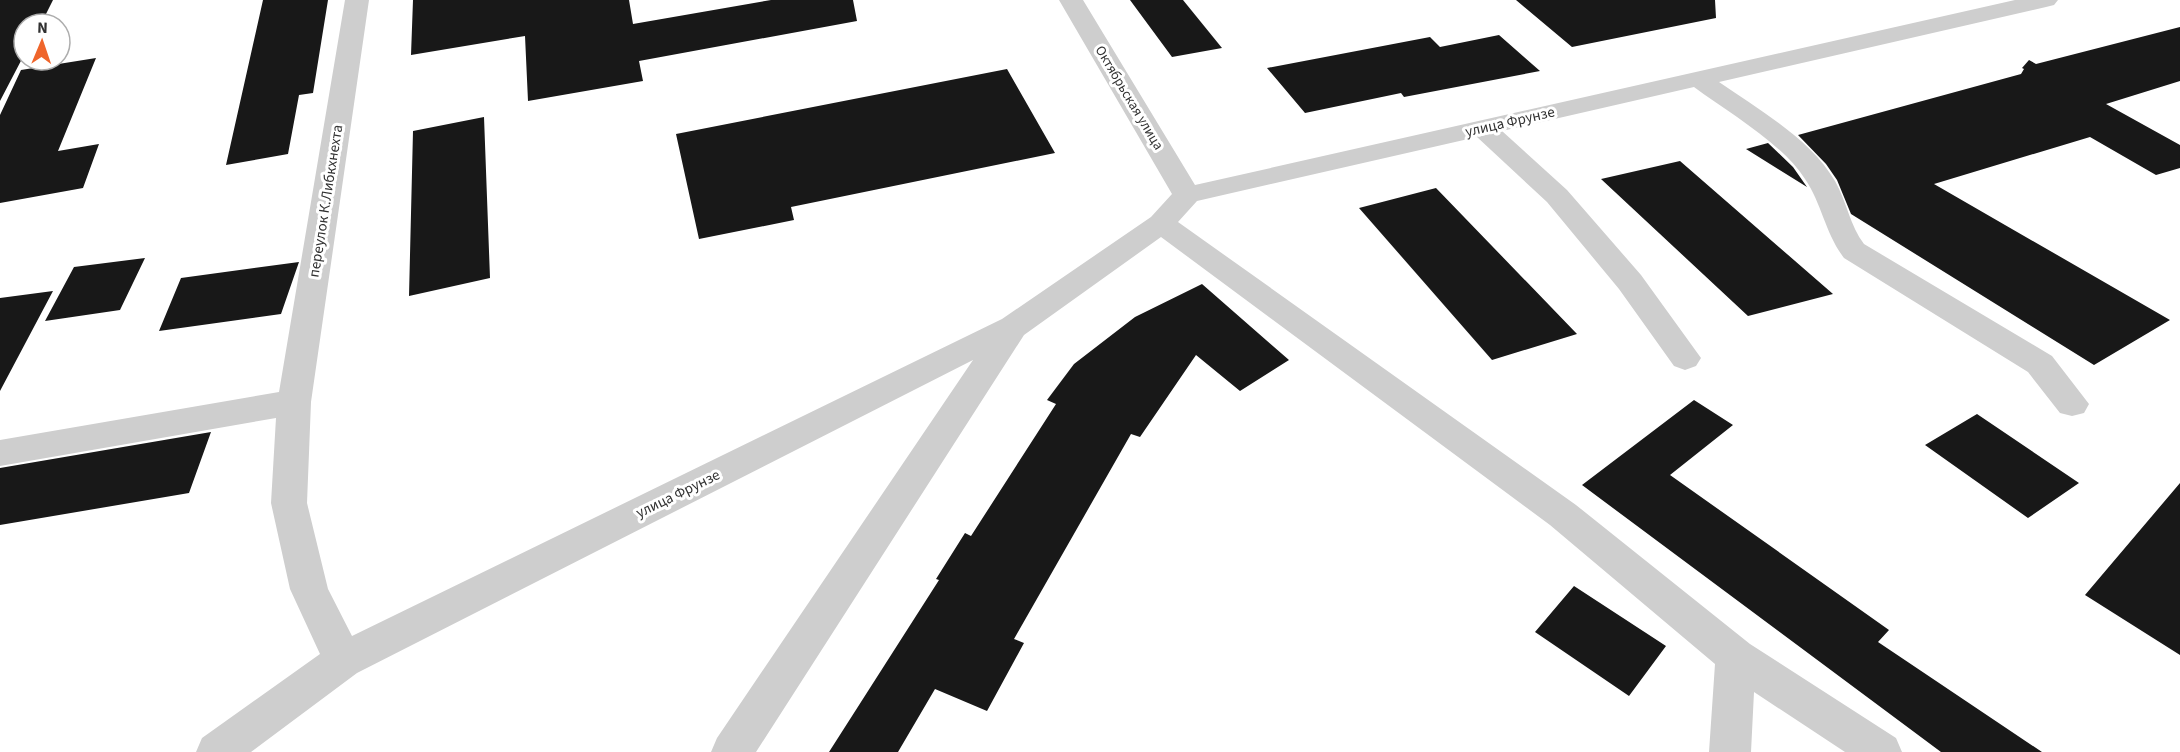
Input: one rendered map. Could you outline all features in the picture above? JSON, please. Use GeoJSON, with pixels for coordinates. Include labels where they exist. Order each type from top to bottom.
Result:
{"type":"FeatureCollection","features":[{"type":"Feature","properties":{"kind":"street","name":"переулок К.Либкхнехта"},"geometry":{"type":"LineString","coordinates":[[343,660],[309,589],[289,502],[294,402],[357,0]]}},
{"type":"Feature","properties":{"kind":"street","name":"Октябрьская улица"},"geometry":{"type":"LineString","coordinates":[[1071,0],[1187,195]]}},
{"type":"Feature","properties":{"kind":"street","name":"улица Фрунзе"},"geometry":{"type":"LineString","coordinates":[[217,752],[343,660],[1013,327],[1161,223],[1187,195],[2046,0]]}},
{"type":"Feature","properties":{"kind":"street"},"geometry":{"type":"LineString","coordinates":[[1699,79],[1793,150],[1816,173],[1843,239],[1854,251],[2040,364],[2072,404]]}},
{"type":"Feature","properties":{"kind":"street"},"geometry":{"type":"LineString","coordinates":[[1483,128],[1557,196],[1630,282],[1685,358]]}},
{"type":"Feature","properties":{"kind":"street"},"geometry":{"type":"LineString","coordinates":[[1161,223],[1563,515],[1736,657],[1881,752]]}},
{"type":"Feature","properties":{"kind":"street","name":"улица Фрунзе"},"geometry":{"type":"LineString","coordinates":[[732,752],[1013,327]]}},
{"type":"Feature","properties":{"kind":"street"},"geometry":{"type":"LineString","coordinates":[[0,453],[294,402]]}},
{"type":"Feature","properties":{"kind":"street"},"geometry":{"type":"LineString","coordinates":[[1730,752],[1736,657]]}},
{"type":"Feature","properties":{"kind":"building"},"geometry":{"type":"Polygon","coordinates":[[[0,0],[53,0],[47,12],[12,12],[12,72],[15,72],[0,101],[0,0]]]}},
{"type":"Feature","properties":{"kind":"building"},"geometry":{"type":"Polygon","coordinates":[[[263,0],[328,0],[313,93],[299,95],[288,154],[226,165],[263,0]]]}},
{"type":"Feature","properties":{"kind":"building"},"geometry":{"type":"Polygon","coordinates":[[[413,0],[629,0],[633,24],[771,0],[853,0],[857,21],[639,61],[643,81],[528,101],[525,36],[411,55],[413,0]]]}},
{"type":"Feature","properties":{"kind":"building"},"geometry":{"type":"Polygon","coordinates":[[[1130,0],[1183,0],[1222,48],[1172,57],[1130,0]]]}},
{"type":"Feature","properties":{"kind":"building"},"geometry":{"type":"Polygon","coordinates":[[[1516,0],[1715,0],[1716,18],[1572,47],[1516,0]]]}},
{"type":"Feature","properties":{"kind":"building"},"geometry":{"type":"Polygon","coordinates":[[[2180,27],[2180,81],[2106,104],[2180,145],[2180,168],[2156,175],[2090,137],[1934,184],[2170,320],[2094,365],[1851,214],[1837,180],[1826,164],[1798,135],[2021,74],[2024,69],[2022,68],[2029,60],[2036,64],[2180,27]]]}},
{"type":"Feature","properties":{"kind":"building"},"geometry":{"type":"Polygon","coordinates":[[[1499,35],[1540,71],[1404,97],[1401,93],[1305,113],[1267,68],[1430,37],[1440,47],[1499,35]]]}},
{"type":"Feature","properties":{"kind":"building"},"geometry":{"type":"Polygon","coordinates":[[[96,58],[58,151],[99,144],[83,188],[0,203],[0,115],[20,72],[72,72],[72,62],[96,58]]]}},
{"type":"Feature","properties":{"kind":"building"},"geometry":{"type":"Polygon","coordinates":[[[1007,69],[1055,153],[791,207],[794,220],[699,239],[676,134],[1007,69]]]}},
{"type":"Feature","properties":{"kind":"building"},"geometry":{"type":"Polygon","coordinates":[[[484,117],[490,278],[409,296],[413,131],[484,117]]]}},
{"type":"Feature","properties":{"kind":"building"},"geometry":{"type":"Polygon","coordinates":[[[1768,143],[1793,167],[1807,187],[1746,149],[1768,143]]]}},
{"type":"Feature","properties":{"kind":"building"},"geometry":{"type":"Polygon","coordinates":[[[1680,161],[1833,294],[1748,316],[1601,179],[1680,161]]]}},
{"type":"Feature","properties":{"kind":"building"},"geometry":{"type":"Polygon","coordinates":[[[1436,188],[1577,334],[1492,360],[1359,208],[1436,188]]]}},
{"type":"Feature","properties":{"kind":"building"},"geometry":{"type":"Polygon","coordinates":[[[145,258],[120,310],[45,321],[74,267],[145,258]]]}},
{"type":"Feature","properties":{"kind":"building"},"geometry":{"type":"Polygon","coordinates":[[[299,262],[281,314],[159,331],[181,278],[299,262]]]}},
{"type":"Feature","properties":{"kind":"building"},"geometry":{"type":"Polygon","coordinates":[[[1202,284],[1289,360],[1240,391],[1196,355],[1140,437],[1131,434],[1014,639],[1024,643],[987,711],[935,689],[898,752],[829,752],[939,580],[936,579],[965,533],[971,536],[1056,404],[1047,400],[1074,364],[1135,317],[1202,284]]]}},
{"type":"Feature","properties":{"kind":"building"},"geometry":{"type":"Polygon","coordinates":[[[53,291],[0,391],[0,298],[53,291]]]}},
{"type":"Feature","properties":{"kind":"building"},"geometry":{"type":"Polygon","coordinates":[[[1694,400],[1733,425],[1670,475],[1889,630],[1878,642],[2042,752],[1941,752],[1582,485],[1694,400]]]}},
{"type":"Feature","properties":{"kind":"building"},"geometry":{"type":"Polygon","coordinates":[[[1977,414],[2079,483],[2028,518],[1925,445],[1977,414]]]}},
{"type":"Feature","properties":{"kind":"building"},"geometry":{"type":"Polygon","coordinates":[[[211,432],[189,493],[0,525],[0,468],[211,432]]]}},
{"type":"Feature","properties":{"kind":"building"},"geometry":{"type":"Polygon","coordinates":[[[2180,483],[2180,655],[2085,595],[2180,483]]]}},
{"type":"Feature","properties":{"kind":"building"},"geometry":{"type":"Polygon","coordinates":[[[1574,586],[1666,646],[1629,696],[1535,632],[1574,586]]]}}]}
